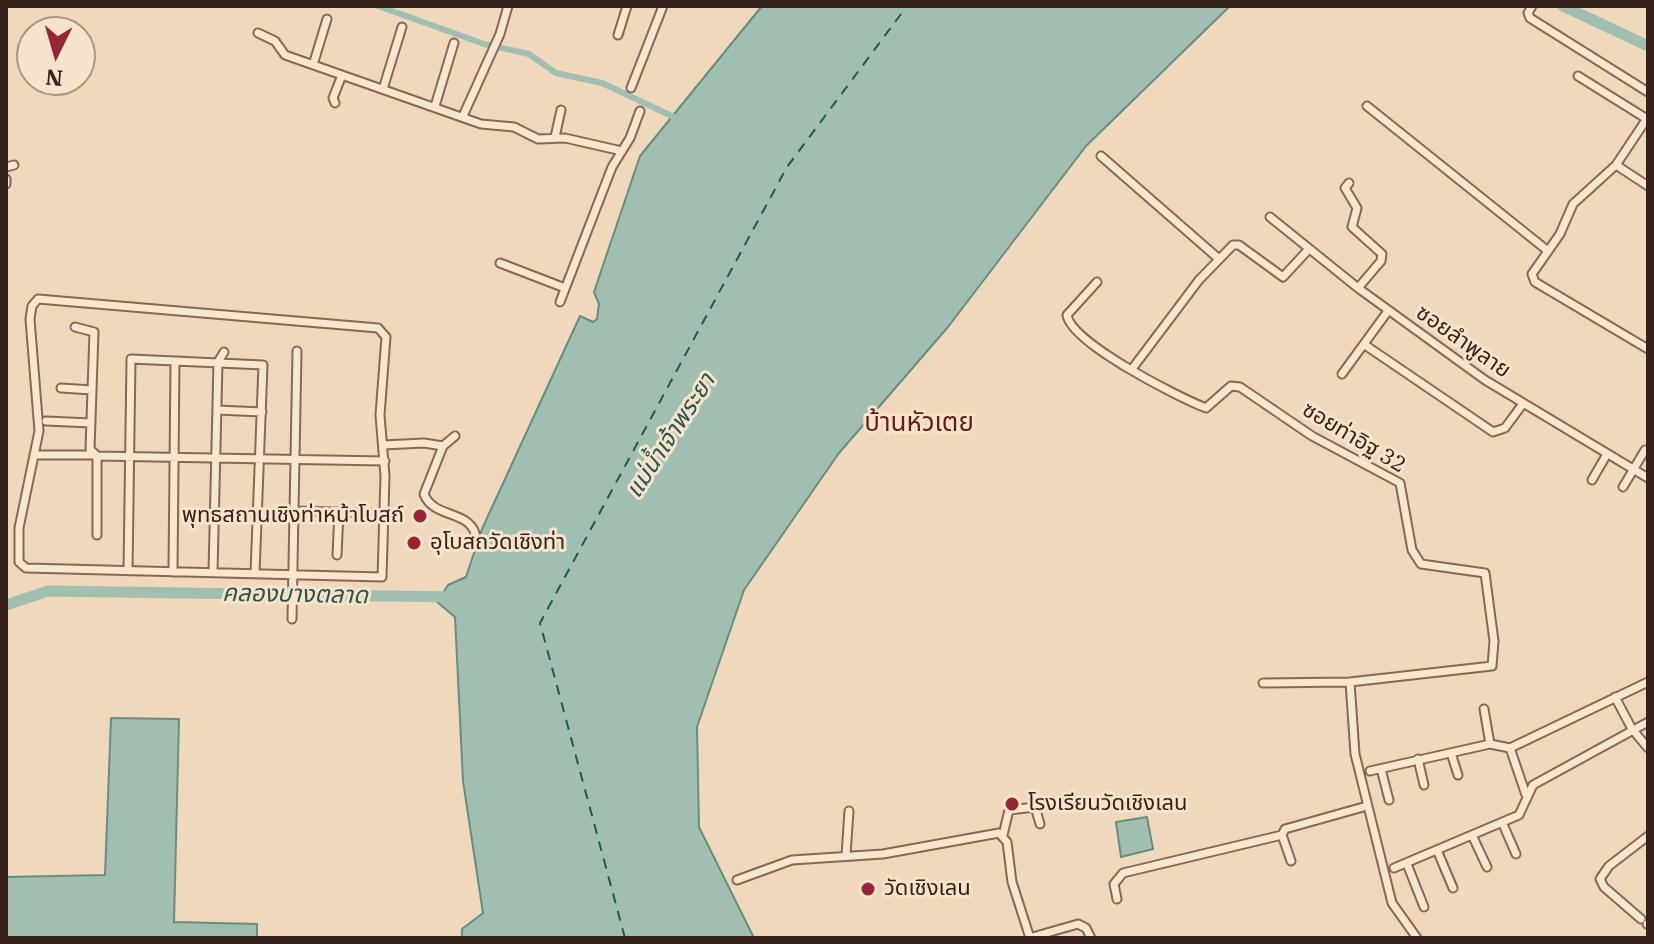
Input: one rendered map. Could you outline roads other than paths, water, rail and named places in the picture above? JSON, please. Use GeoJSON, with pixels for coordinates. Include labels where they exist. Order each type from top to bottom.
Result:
{"type":"FeatureCollection","features":[{"type":"Feature","properties":{"kind":"street"},"geometry":{"type":"LineString","coordinates":[[463,116],[508,6]]}},
{"type":"Feature","properties":{"kind":"street"},"geometry":{"type":"LineString","coordinates":[[618,35],[627,6]]}},
{"type":"Feature","properties":{"kind":"street"},"geometry":{"type":"LineString","coordinates":[[631,88],[663,6]]}},
{"type":"Feature","properties":{"kind":"street"},"geometry":{"type":"LineString","coordinates":[[1532,6],[1528,13],[1530,18],[1648,92]]}},
{"type":"Feature","properties":{"kind":"street"},"geometry":{"type":"LineString","coordinates":[[313,65],[327,19]]}},
{"type":"Feature","properties":{"kind":"street"},"geometry":{"type":"LineString","coordinates":[[383,89],[402,27]]}},
{"type":"Feature","properties":{"kind":"street"},"geometry":{"type":"LineString","coordinates":[[258,33],[275,41],[285,55],[481,124],[514,127],[538,139],[555,137],[622,151]]}},
{"type":"Feature","properties":{"kind":"street"},"geometry":{"type":"LineString","coordinates":[[435,106],[454,43]]}},
{"type":"Feature","properties":{"kind":"street"},"geometry":{"type":"LineString","coordinates":[[335,103],[333,98],[342,75]]}},
{"type":"Feature","properties":{"kind":"street"},"geometry":{"type":"LineString","coordinates":[[1578,76],[1647,118],[1616,165],[1573,204],[1532,274],[1535,282],[1648,349]]}},
{"type":"Feature","properties":{"kind":"street"},"geometry":{"type":"LineString","coordinates":[[1367,106],[1548,251]]}},
{"type":"Feature","properties":{"kind":"street"},"geometry":{"type":"LineString","coordinates":[[555,137],[561,110]]}},
{"type":"Feature","properties":{"kind":"street"},"geometry":{"type":"LineString","coordinates":[[560,302],[601,194],[640,111]]}},
{"type":"Feature","properties":{"kind":"street"},"geometry":{"type":"LineString","coordinates":[[1101,156],[1219,259]]}},
{"type":"Feature","properties":{"kind":"street"},"geometry":{"type":"LineString","coordinates":[[1616,165],[1648,186]]}},
{"type":"Feature","properties":{"kind":"street"},"geometry":{"type":"LineString","coordinates":[[1349,183],[1345,188],[1357,208],[1352,227],[1382,254],[1381,261],[1358,288]]}},
{"type":"Feature","properties":{"kind":"street","name":"ซอยลำพูลาย"},"geometry":{"type":"LineString","coordinates":[[1270,217],[1388,311],[1522,405],[1648,478]]}},
{"type":"Feature","properties":{"kind":"street"},"geometry":{"type":"LineString","coordinates":[[1132,369],[1163,324],[1233,245],[1239,245],[1283,277],[1308,250]]}},
{"type":"Feature","properties":{"kind":"street"},"geometry":{"type":"LineString","coordinates":[[500,263],[565,288]]}},
{"type":"Feature","properties":{"kind":"street","name":"ซอยท่าอิฐ 32"},"geometry":{"type":"LineString","coordinates":[[1097,282],[1068,313],[1068,322],[1082,335],[1132,369],[1206,408],[1231,386],[1240,387],[1312,436],[1400,483],[1412,550],[1421,564],[1485,573],[1494,641],[1492,666],[1350,682]]}},
{"type":"Feature","properties":{"kind":"street"},"geometry":{"type":"LineString","coordinates":[[38,299],[378,328],[386,337],[380,415],[385,461],[382,577],[26,568],[19,562],[19,528],[34,455],[39,431],[30,319],[32,306],[38,299]]}},
{"type":"Feature","properties":{"kind":"street"},"geometry":{"type":"LineString","coordinates":[[1342,374],[1388,311]]}},
{"type":"Feature","properties":{"kind":"street"},"geometry":{"type":"LineString","coordinates":[[75,327],[93,330],[90,449],[96,456],[97,535]]}},
{"type":"Feature","properties":{"kind":"street"},"geometry":{"type":"LineString","coordinates":[[1365,345],[1493,432],[1505,428],[1522,405]]}},
{"type":"Feature","properties":{"kind":"street"},"geometry":{"type":"LineString","coordinates":[[292,619],[297,351]]}},
{"type":"Feature","properties":{"kind":"street"},"geometry":{"type":"LineString","coordinates":[[213,572],[218,362],[224,352]]}},
{"type":"Feature","properties":{"kind":"street"},"geometry":{"type":"LineString","coordinates":[[128,571],[130,360],[263,365],[255,573]]}},
{"type":"Feature","properties":{"kind":"street"},"geometry":{"type":"LineString","coordinates":[[173,572],[175,361]]}},
{"type":"Feature","properties":{"kind":"street"},"geometry":{"type":"LineString","coordinates":[[61,388],[92,390]]}},
{"type":"Feature","properties":{"kind":"street"},"geometry":{"type":"LineString","coordinates":[[217,410],[262,412]]}},
{"type":"Feature","properties":{"kind":"street"},"geometry":{"type":"LineString","coordinates":[[46,421],[91,423]]}},
{"type":"Feature","properties":{"kind":"street"},"geometry":{"type":"LineString","coordinates":[[455,436],[443,446],[425,487],[426,500],[433,507],[467,521],[475,533]]}},
{"type":"Feature","properties":{"kind":"street"},"geometry":{"type":"LineString","coordinates":[[383,445],[424,443],[443,446]]}},
{"type":"Feature","properties":{"kind":"street"},"geometry":{"type":"LineString","coordinates":[[1623,487],[1645,450]]}},
{"type":"Feature","properties":{"kind":"street"},"geometry":{"type":"LineString","coordinates":[[1592,480],[1607,454]]}},
{"type":"Feature","properties":{"kind":"street"},"geometry":{"type":"LineString","coordinates":[[34,455],[385,461]]}},
{"type":"Feature","properties":{"kind":"street"},"geometry":{"type":"LineString","coordinates":[[294,511],[371,513]]}},
{"type":"Feature","properties":{"kind":"street"},"geometry":{"type":"LineString","coordinates":[[337,555],[339,512]]}},
{"type":"Feature","properties":{"kind":"street"},"geometry":{"type":"LineString","coordinates":[[1263,683],[1350,682],[1355,754],[1392,903],[1417,938]]}},
{"type":"Feature","properties":{"kind":"street"},"geometry":{"type":"LineString","coordinates":[[1370,771],[1490,744],[1510,748],[1648,682]]}},
{"type":"Feature","properties":{"kind":"street"},"geometry":{"type":"LineString","coordinates":[[1615,697],[1632,729],[1648,748]]}},
{"type":"Feature","properties":{"kind":"street"},"geometry":{"type":"LineString","coordinates":[[1484,709],[1490,744]]}},
{"type":"Feature","properties":{"kind":"street"},"geometry":{"type":"LineString","coordinates":[[1394,868],[1519,815],[1533,785],[1648,722]]}},
{"type":"Feature","properties":{"kind":"street"},"geometry":{"type":"LineString","coordinates":[[1510,748],[1526,795]]}},
{"type":"Feature","properties":{"kind":"street"},"geometry":{"type":"LineString","coordinates":[[1451,753],[1458,775]]}},
{"type":"Feature","properties":{"kind":"street"},"geometry":{"type":"LineString","coordinates":[[1418,759],[1424,785]]}},
{"type":"Feature","properties":{"kind":"street"},"geometry":{"type":"LineString","coordinates":[[1381,769],[1389,800]]}},
{"type":"Feature","properties":{"kind":"street"},"geometry":{"type":"LineString","coordinates":[[1291,861],[1282,835],[1285,829],[1367,806]]}},
{"type":"Feature","properties":{"kind":"street"},"geometry":{"type":"LineString","coordinates":[[1040,824],[1035,807],[1009,810],[1003,835],[1012,882],[1029,938],[1078,924],[1086,928],[1091,938]]}},
{"type":"Feature","properties":{"kind":"street"},"geometry":{"type":"LineString","coordinates":[[846,855],[849,811]]}},
{"type":"Feature","properties":{"kind":"street"},"geometry":{"type":"LineString","coordinates":[[1502,822],[1516,854]]}},
{"type":"Feature","properties":{"kind":"street"},"geometry":{"type":"LineString","coordinates":[[737,880],[792,860],[883,854],[993,833],[1003,835]]}},
{"type":"Feature","properties":{"kind":"street"},"geometry":{"type":"LineString","coordinates":[[1117,899],[1114,884],[1123,873],[1282,835]]}},
{"type":"Feature","properties":{"kind":"street"},"geometry":{"type":"LineString","coordinates":[[1472,835],[1487,867]]}},
{"type":"Feature","properties":{"kind":"street"},"geometry":{"type":"LineString","coordinates":[[1646,922],[1604,887],[1600,879],[1609,866],[1648,836]]}},
{"type":"Feature","properties":{"kind":"street"},"geometry":{"type":"LineString","coordinates":[[1437,850],[1453,888]]}},
{"type":"Feature","properties":{"kind":"street"},"geometry":{"type":"LineString","coordinates":[[1407,864],[1424,907]]}},
{"type":"Feature","properties":{"kind":"water","name":"แม่น้ำเจ้าพระยา"},"geometry":{"type":"Polygon","coordinates":[[[762,6],[1230,6],[1086,146],[948,327],[839,453],[744,590],[697,727],[699,827],[754,938],[462,938],[462,929],[483,913],[463,781],[455,617],[437,602],[448,585],[466,577],[482,529],[580,316],[593,322],[597,319],[599,304],[594,292],[640,156],[762,6]]]}},
{"type":"Feature","properties":{"kind":"water"},"geometry":{"type":"Polygon","coordinates":[[[111,718],[179,719],[174,922],[257,924],[257,938],[6,938],[6,877],[105,875],[111,718]]]}},
{"type":"Feature","properties":{"kind":"water"},"geometry":{"type":"Polygon","coordinates":[[[1147,817],[1153,849],[1121,857],[1116,822],[1147,817]]]}},
{"type":"Feature","properties":{"kind":"waterway"},"geometry":{"type":"LineString","coordinates":[[378,6],[484,44],[529,54],[556,73],[602,83],[678,119]]}},
{"type":"Feature","properties":{"kind":"waterway"},"geometry":{"type":"LineString","coordinates":[[1563,6],[1648,46]]}},
{"type":"Feature","properties":{"kind":"waterway","name":"คลองบางตลาด"},"geometry":{"type":"LineString","coordinates":[[6,605],[48,591],[453,597]]}},
{"type":"Feature","properties":{"kind":"place","name":"พุทธสถานเชิงท่าหน้าโบสถ์"},"geometry":{"type":"Point","coordinates":[420,516]}},
{"type":"Feature","properties":{"kind":"place","name":"อุโบสถวัดเชิงท่า"},"geometry":{"type":"Point","coordinates":[414,543]}},
{"type":"Feature","properties":{"kind":"place","name":"โรงเรียนวัดเชิงเลน"},"geometry":{"type":"Point","coordinates":[1012,804]}},
{"type":"Feature","properties":{"kind":"place","name":"วัดเชิงเลน"},"geometry":{"type":"Point","coordinates":[868,889]}},
{"type":"Feature","properties":{"kind":"district","name":"บ้านหัวเตย"},"geometry":{"type":"Point","coordinates":[919,423]}}]}
